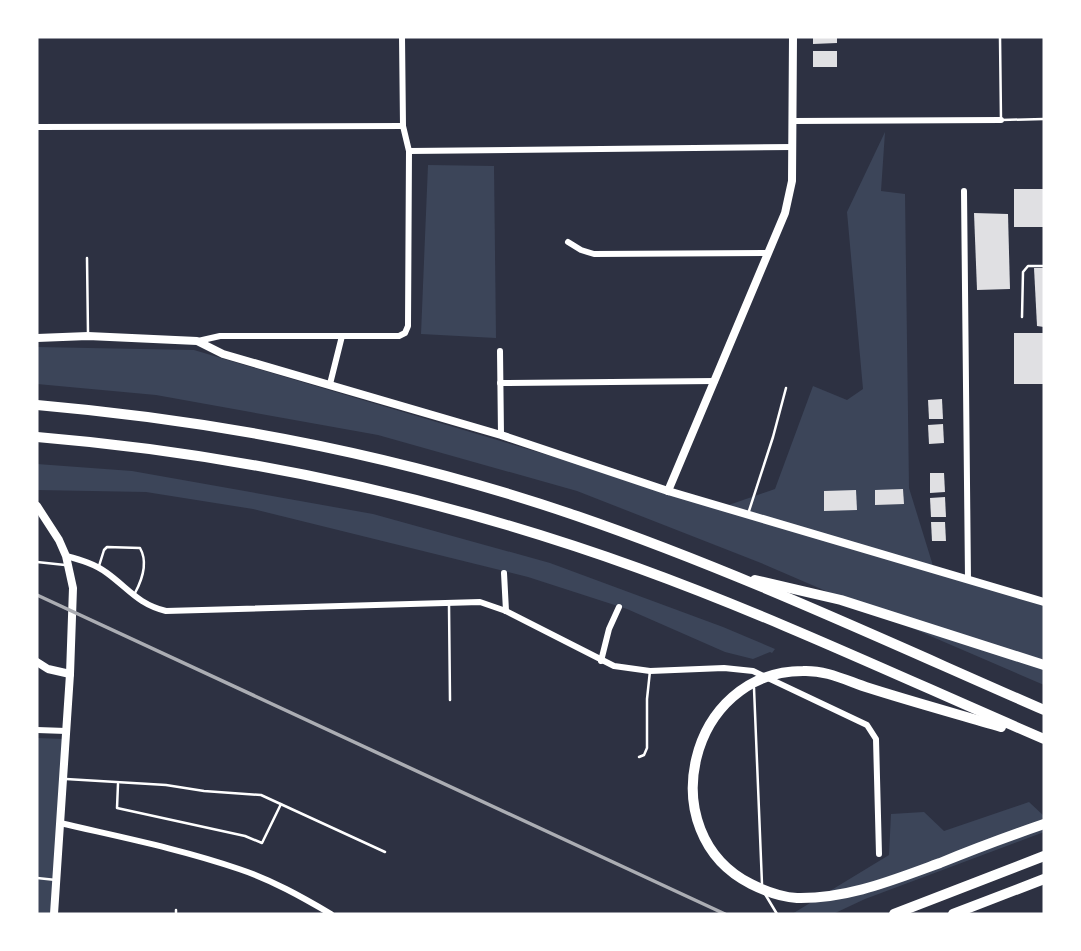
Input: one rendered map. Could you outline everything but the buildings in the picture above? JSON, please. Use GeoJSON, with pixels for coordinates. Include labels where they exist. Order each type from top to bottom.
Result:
{"type":"FeatureCollection","features":[{"type":"Feature","properties":{"kind":"highway"},"geometry":{"type":"LineString","coordinates":[[37,405],[225,428],[382,460],[499,491],[653,543],[1044,710]]}},
{"type":"Feature","properties":{"kind":"highway"},"geometry":{"type":"LineString","coordinates":[[37,438],[135,447],[246,463],[367,488],[498,522],[604,556],[708,595],[1044,739]]}},
{"type":"Feature","properties":{"kind":"highway"},"geometry":{"type":"LineString","coordinates":[[726,573],[841,600],[1044,663]]}},
{"type":"Feature","properties":{"kind":"highway"},"geometry":{"type":"LineString","coordinates":[[1044,739],[827,673],[802,670],[779,674],[754,683],[736,694],[718,711],[704,734],[695,759],[692,786],[696,816],[707,841],[724,864],[742,879],[767,892],[793,898],[851,894],[1044,824]]}},
{"type":"Feature","properties":{"kind":"highway"},"geometry":{"type":"LineString","coordinates":[[894,914],[1044,856]]}},
{"type":"Feature","properties":{"kind":"highway"},"geometry":{"type":"LineString","coordinates":[[953,914],[1044,879]]}},
{"type":"Feature","properties":{"kind":"street"},"geometry":{"type":"LineString","coordinates":[[37,338],[88,336],[197,341],[220,336],[399,336],[405,332],[408,326],[409,151],[403,126],[402,37]]}},
{"type":"Feature","properties":{"kind":"street"},"geometry":{"type":"LineString","coordinates":[[668,491],[790,195],[793,37]]}},
{"type":"Feature","properties":{"kind":"street"},"geometry":{"type":"LineString","coordinates":[[793,121],[1001,120]]}},
{"type":"Feature","properties":{"kind":"street"},"geometry":{"type":"LineString","coordinates":[[37,127],[403,126]]}},
{"type":"Feature","properties":{"kind":"street"},"geometry":{"type":"LineString","coordinates":[[409,151],[793,147]]}},
{"type":"Feature","properties":{"kind":"street"},"geometry":{"type":"LineString","coordinates":[[964,191],[968,579]]}},
{"type":"Feature","properties":{"kind":"street"},"geometry":{"type":"LineString","coordinates":[[568,242],[594,254],[768,253]]}},
{"type":"Feature","properties":{"kind":"street"},"geometry":{"type":"LineString","coordinates":[[330,384],[342,336]]}},
{"type":"Feature","properties":{"kind":"street"},"geometry":{"type":"LineString","coordinates":[[197,341],[223,354],[501,435],[668,491],[1044,602]]}},
{"type":"Feature","properties":{"kind":"street"},"geometry":{"type":"LineString","coordinates":[[500,351],[501,435]]}},
{"type":"Feature","properties":{"kind":"street"},"geometry":{"type":"LineString","coordinates":[[500,383],[715,381]]}},
{"type":"Feature","properties":{"kind":"street"},"geometry":{"type":"LineString","coordinates":[[37,506],[50,524],[66,556],[73,588],[54,914]]}},
{"type":"Feature","properties":{"kind":"street"},"geometry":{"type":"LineString","coordinates":[[66,556],[98,567],[152,608],[166,611],[480,602],[506,611],[601,661],[629,670],[724,668],[753,671],[867,725],[876,739],[879,854]]}},
{"type":"Feature","properties":{"kind":"street"},"geometry":{"type":"LineString","coordinates":[[504,573],[506,611]]}},
{"type":"Feature","properties":{"kind":"street"},"geometry":{"type":"LineString","coordinates":[[601,661],[609,629],[619,607]]}},
{"type":"Feature","properties":{"kind":"street"},"geometry":{"type":"LineString","coordinates":[[37,662],[48,669],[70,674]]}},
{"type":"Feature","properties":{"kind":"street"},"geometry":{"type":"LineString","coordinates":[[37,730],[66,731]]}},
{"type":"Feature","properties":{"kind":"street"},"geometry":{"type":"LineString","coordinates":[[60,823],[240,869],[286,889],[331,914]]}},
{"type":"Feature","properties":{"kind":"lane"},"geometry":{"type":"LineString","coordinates":[[1000,37],[1001,120],[1044,120]]}},
{"type":"Feature","properties":{"kind":"lane"},"geometry":{"type":"LineString","coordinates":[[87,258],[88,336]]}},
{"type":"Feature","properties":{"kind":"lane"},"geometry":{"type":"LineString","coordinates":[[1022,317],[1023,272],[1028,266],[1044,266]]}},
{"type":"Feature","properties":{"kind":"lane"},"geometry":{"type":"LineString","coordinates":[[748,514],[786,388]]}},
{"type":"Feature","properties":{"kind":"lane"},"geometry":{"type":"LineString","coordinates":[[98,567],[107,547],[140,548],[143,552],[143,579],[134,596]]}},
{"type":"Feature","properties":{"kind":"lane"},"geometry":{"type":"LineString","coordinates":[[37,562],[69,566]]}},
{"type":"Feature","properties":{"kind":"lane"},"geometry":{"type":"LineString","coordinates":[[449,602],[450,700]]}},
{"type":"Feature","properties":{"kind":"lane"},"geometry":{"type":"LineString","coordinates":[[639,757],[644,755],[647,748],[650,671]]}},
{"type":"Feature","properties":{"kind":"lane"},"geometry":{"type":"LineString","coordinates":[[754,685],[760,880],[766,897],[777,914]]}},
{"type":"Feature","properties":{"kind":"lane"},"geometry":{"type":"LineString","coordinates":[[63,779],[261,795],[385,852]]}},
{"type":"Feature","properties":{"kind":"lane"},"geometry":{"type":"LineString","coordinates":[[118,782],[117,808],[245,836],[262,843],[281,804]]}},
{"type":"Feature","properties":{"kind":"lane"},"geometry":{"type":"LineString","coordinates":[[37,878],[56,880]]}},
{"type":"Feature","properties":{"kind":"shaded area"},"geometry":{"type":"Polygon","coordinates":[[[885,132],[881,191],[905,194],[909,488],[934,569],[1044,601],[1044,685],[761,563],[577,491],[378,435],[156,395],[37,384],[37,347],[194,350],[723,507],[775,489],[813,386],[847,400],[863,389],[847,212],[885,132]]]}},
{"type":"Feature","properties":{"kind":"shaded area"},"geometry":{"type":"Polygon","coordinates":[[[428,165],[494,166],[496,338],[421,334],[428,165]]]}},
{"type":"Feature","properties":{"kind":"shaded area"},"geometry":{"type":"Polygon","coordinates":[[[37,464],[132,471],[373,514],[550,563],[775,649],[772,653],[753,659],[725,652],[627,609],[528,577],[253,509],[146,492],[37,490],[37,464]]]}},
{"type":"Feature","properties":{"kind":"shaded area"},"geometry":{"type":"Polygon","coordinates":[[[37,738],[64,739],[53,914],[37,914],[37,738]]]}},
{"type":"Feature","properties":{"kind":"shaded area"},"geometry":{"type":"Polygon","coordinates":[[[1029,802],[1044,816],[1044,832],[865,899],[833,914],[792,914],[889,855],[891,814],[924,812],[944,831],[1029,802]]]}},
{"type":"Feature","properties":{"kind":"railway"},"geometry":{"type":"LineString","coordinates":[[37,595],[725,914]]}}]}
